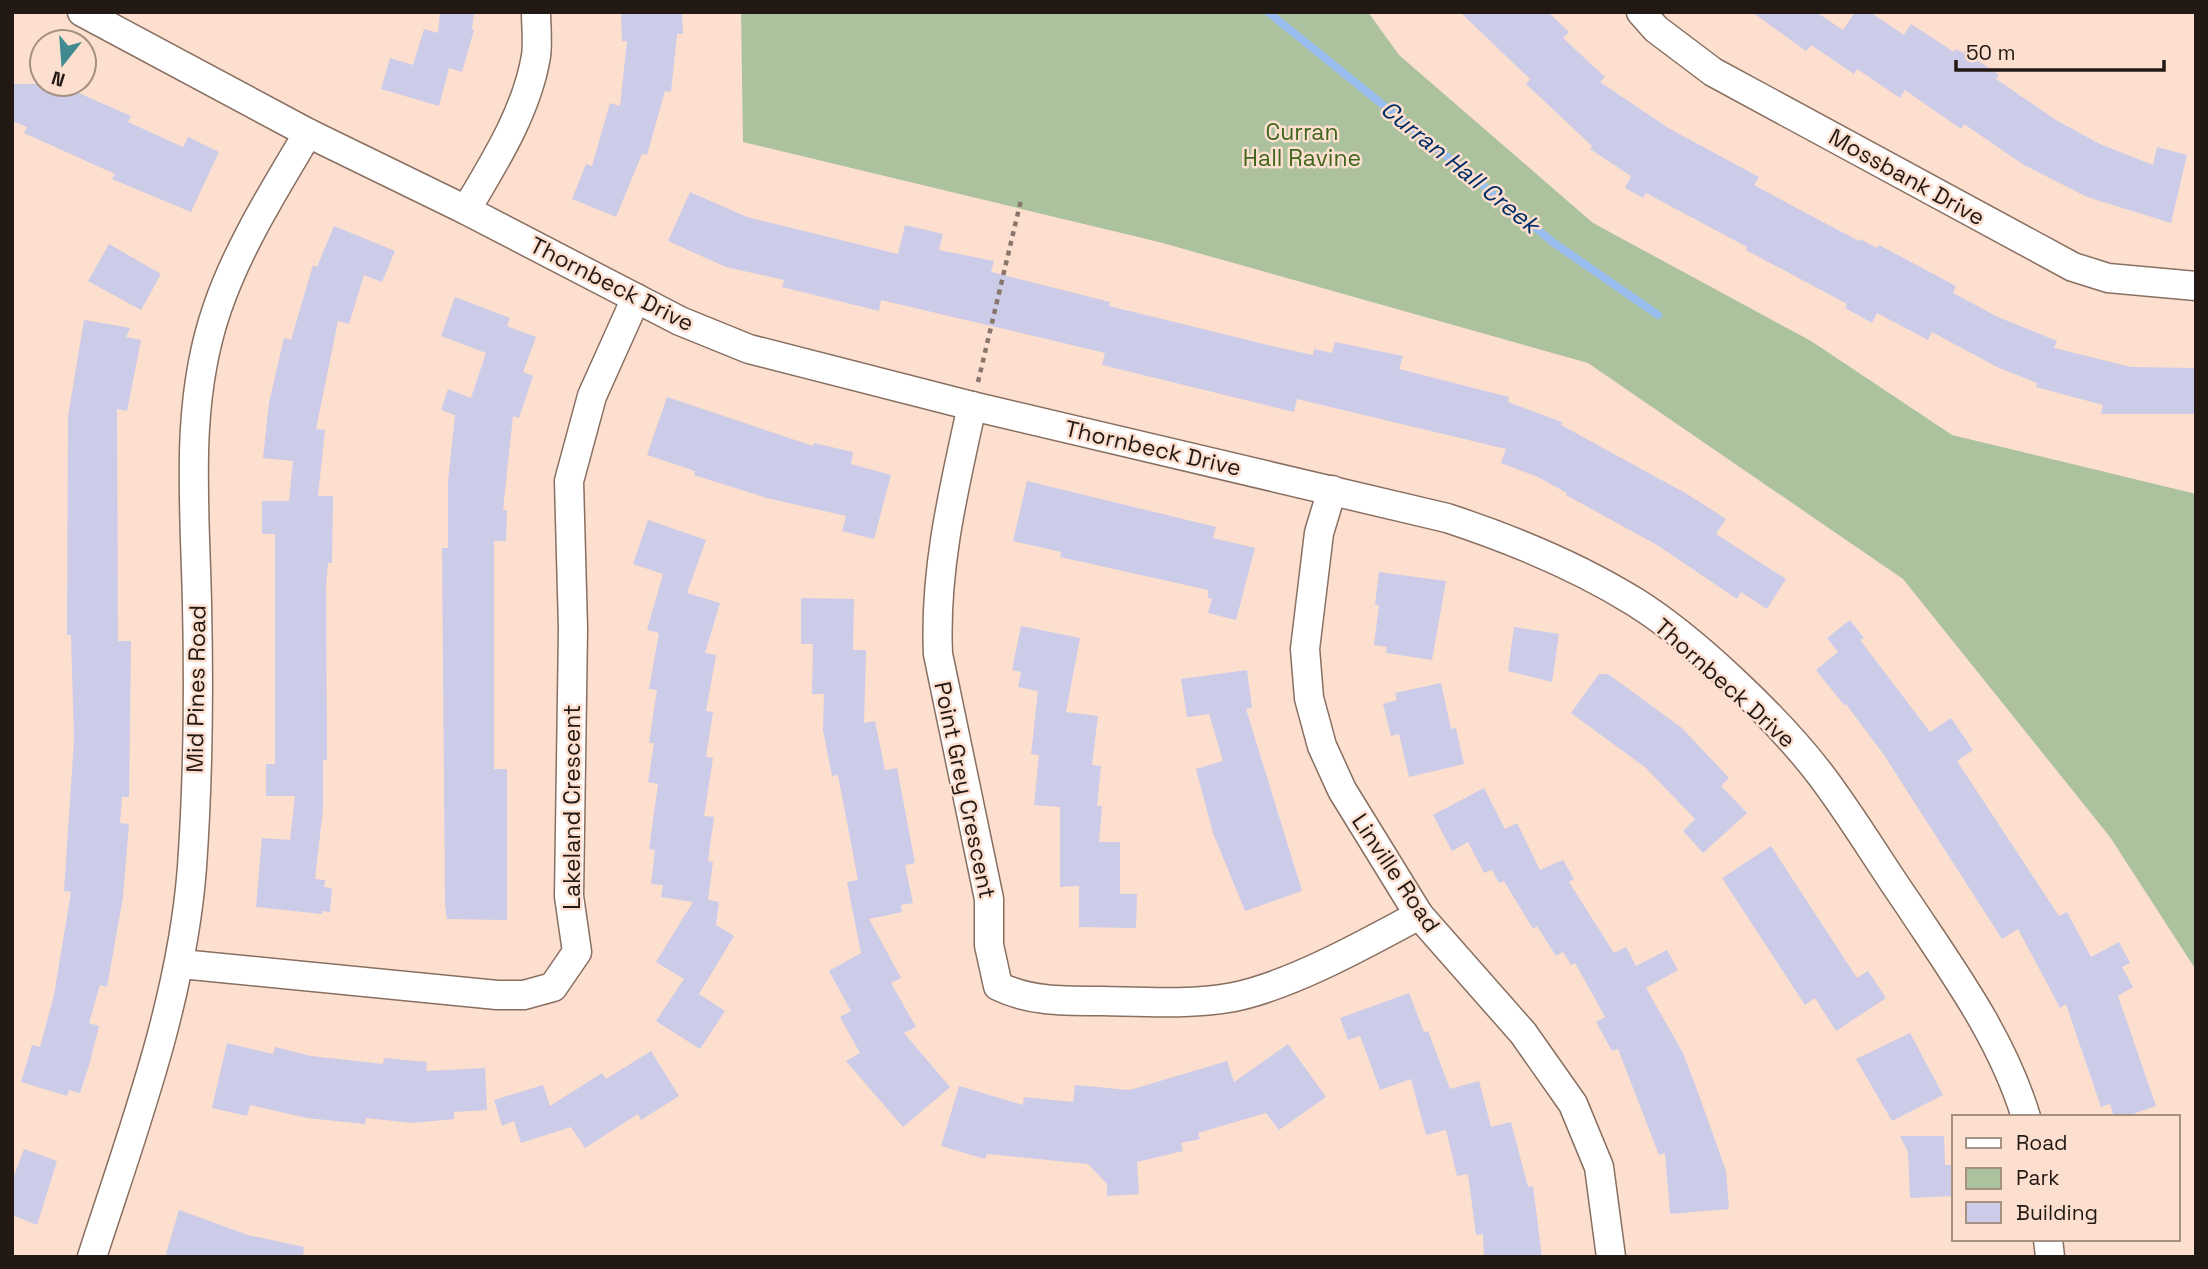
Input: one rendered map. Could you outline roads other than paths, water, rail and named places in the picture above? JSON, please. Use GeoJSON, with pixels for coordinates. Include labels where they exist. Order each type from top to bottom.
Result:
{"type":"FeatureCollection","features":[{"type":"Feature","properties":{"kind":"street"},"geometry":{"type":"LineString","coordinates":[[466,210],[494,161],[528,88],[536,54],[536,12]]}},
{"type":"Feature","properties":{"kind":"street","name":"Mossbank Drive"},"geometry":{"type":"LineString","coordinates":[[1641,12],[1656,29],[1713,72],[2073,267],[2108,278],[2196,286]]}},
{"type":"Feature","properties":{"kind":"street","name":"Thornbeck Drive"},"geometry":{"type":"LineString","coordinates":[[92,15],[308,133],[466,210],[680,321],[749,349],[972,406],[1447,518],[1504,537],[1635,602],[1694,648],[1781,730],[1820,775],[1980,1011],[2004,1058],[2025,1115]]}},
{"type":"Feature","properties":{"kind":"street","name":"Mid Pines Road"},"geometry":{"type":"LineString","coordinates":[[92,1257],[181,964],[192,868],[196,769],[195,401],[216,311],[230,273],[308,133]]}},
{"type":"Feature","properties":{"kind":"street","name":"Lakeland Crescent"},"geometry":{"type":"LineString","coordinates":[[181,964],[497,995],[524,995],[553,987],[567,970],[578,951],[569,896],[573,629],[569,481],[592,396],[636,298]]}},
{"type":"Feature","properties":{"kind":"street","name":"Point Grey Crescent"},"geometry":{"type":"LineString","coordinates":[[972,406],[943,547],[936,619],[943,691],[989,899],[989,945],[998,986],[1014,994],[1052,1000],[1191,1003],[1236,996],[1296,975],[1419,915]]}},
{"type":"Feature","properties":{"kind":"street","name":"Linville Road"},"geometry":{"type":"LineString","coordinates":[[1332,490],[1319,533],[1305,649],[1309,698],[1322,746],[1342,790],[1419,915],[1523,1033],[1573,1104],[1600,1167],[1611,1257]]}},
{"type":"Feature","properties":{"kind":"waterway","name":"Curran Hall Creek"},"geometry":{"type":"LineString","coordinates":[[1268,12],[1554,243],[1658,315]]}},
{"type":"Feature","properties":{"kind":"park label","name":"Curran Hall Ravine"},"geometry":{"type":"Point","coordinates":[1302,145]}}]}
